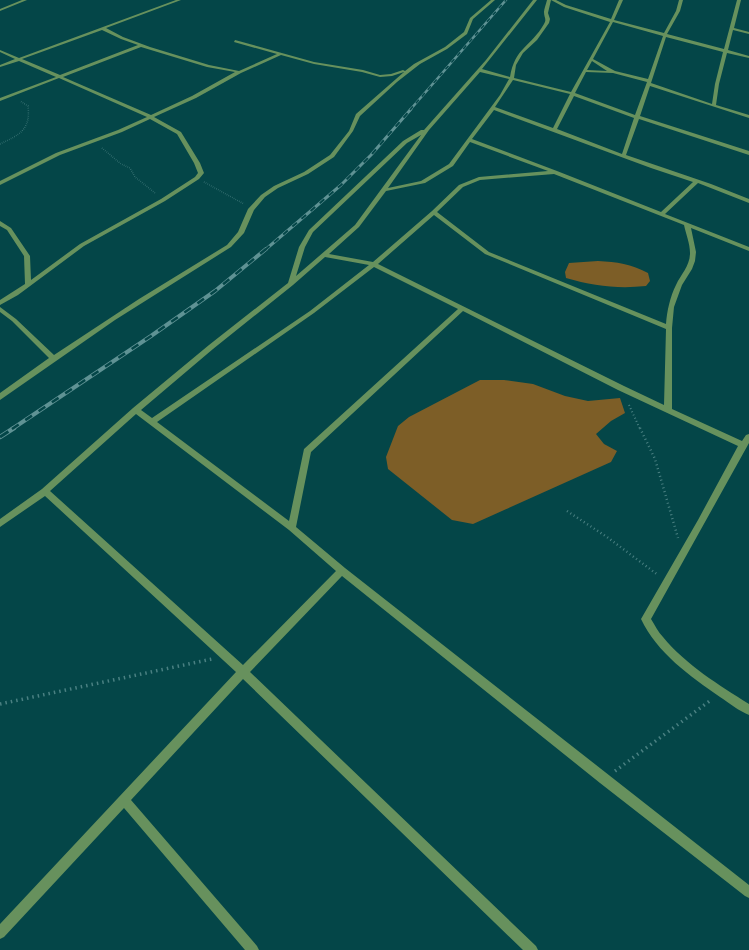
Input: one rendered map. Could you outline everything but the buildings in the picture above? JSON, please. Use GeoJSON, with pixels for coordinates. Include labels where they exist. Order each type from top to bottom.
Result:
{"type":"FeatureCollection","features":[{"type":"Feature","properties":{"kind":"street"},"geometry":{"type":"LineString","coordinates":[[0,10],[25,0]]}},
{"type":"Feature","properties":{"kind":"street"},"geometry":{"type":"LineString","coordinates":[[0,66],[178,0]]}},
{"type":"Feature","properties":{"kind":"street"},"geometry":{"type":"LineString","coordinates":[[235,40],[314,63],[363,70],[380,76],[394,74],[446,48],[466,33],[471,19],[493,0]]}},
{"type":"Feature","properties":{"kind":"street"},"geometry":{"type":"LineString","coordinates":[[0,524],[45,491],[136,410],[211,347],[291,284],[357,226],[427,129],[479,70],[535,0]]}},
{"type":"Feature","properties":{"kind":"street"},"geometry":{"type":"LineString","coordinates":[[384,190],[423,182],[451,166],[493,108],[512,78],[512,70],[518,58],[526,47],[536,39],[547,23],[548,19],[546,13],[549,0]]}},
{"type":"Feature","properties":{"kind":"street"},"geometry":{"type":"LineString","coordinates":[[553,0],[565,6],[612,21],[749,57]]}},
{"type":"Feature","properties":{"kind":"street"},"geometry":{"type":"LineString","coordinates":[[554,130],[574,94],[584,71],[612,21],[621,0]]}},
{"type":"Feature","properties":{"kind":"street"},"geometry":{"type":"LineString","coordinates":[[624,155],[665,35],[678,12],[681,0]]}},
{"type":"Feature","properties":{"kind":"street"},"geometry":{"type":"LineString","coordinates":[[714,106],[731,28],[739,0]]}},
{"type":"Feature","properties":{"kind":"street"},"geometry":{"type":"LineString","coordinates":[[102,28],[122,38],[142,45],[208,66],[239,72]]}},
{"type":"Feature","properties":{"kind":"street"},"geometry":{"type":"LineString","coordinates":[[731,28],[749,33]]}},
{"type":"Feature","properties":{"kind":"street"},"geometry":{"type":"LineString","coordinates":[[0,100],[61,78],[142,45]]}},
{"type":"Feature","properties":{"kind":"street"},"geometry":{"type":"LineString","coordinates":[[0,50],[150,116],[179,133],[197,162],[201,174],[163,200],[82,245],[16,294],[0,303]]}},
{"type":"Feature","properties":{"kind":"street"},"geometry":{"type":"LineString","coordinates":[[0,183],[58,154],[120,131],[194,97],[239,72],[280,54]]}},
{"type":"Feature","properties":{"kind":"street"},"geometry":{"type":"LineString","coordinates":[[591,59],[613,72],[749,117]]}},
{"type":"Feature","properties":{"kind":"street"},"geometry":{"type":"LineString","coordinates":[[0,397],[53,358],[108,321],[229,246],[241,233],[251,209],[263,196],[276,187],[306,173],[332,156],[351,131],[358,115],[394,80],[420,62]]}},
{"type":"Feature","properties":{"kind":"street"},"geometry":{"type":"LineString","coordinates":[[479,70],[574,94],[637,117],[749,153]]}},
{"type":"Feature","properties":{"kind":"street"},"geometry":{"type":"LineString","coordinates":[[584,71],[613,72]]}},
{"type":"Feature","properties":{"kind":"street"},"geometry":{"type":"LineString","coordinates":[[493,108],[749,201]]}},
{"type":"Feature","properties":{"kind":"street"},"geometry":{"type":"LineString","coordinates":[[291,284],[302,248],[311,231],[405,142],[427,129]]}},
{"type":"Feature","properties":{"kind":"street"},"geometry":{"type":"LineString","coordinates":[[469,140],[555,172],[749,249]]}},
{"type":"Feature","properties":{"kind":"street"},"geometry":{"type":"LineString","coordinates":[[152,422],[312,312],[374,264],[434,212],[461,186],[479,179],[555,172]]}},
{"type":"Feature","properties":{"kind":"street"},"geometry":{"type":"LineString","coordinates":[[662,214],[697,181]]}},
{"type":"Feature","properties":{"kind":"street"},"geometry":{"type":"LineString","coordinates":[[434,212],[466,235],[487,253],[669,328]]}},
{"type":"Feature","properties":{"kind":"street"},"geometry":{"type":"LineString","coordinates":[[0,223],[9,229],[27,256],[28,284]]}},
{"type":"Feature","properties":{"kind":"street"},"geometry":{"type":"LineString","coordinates":[[668,410],[669,328],[671,307],[679,285],[689,269],[693,252],[687,224]]}},
{"type":"Feature","properties":{"kind":"street"},"geometry":{"type":"LineString","coordinates":[[324,255],[374,264],[621,388],[743,445]]}},
{"type":"Feature","properties":{"kind":"street"},"geometry":{"type":"LineString","coordinates":[[292,528],[307,451],[463,308]]}},
{"type":"Feature","properties":{"kind":"street"},"geometry":{"type":"LineString","coordinates":[[0,309],[14,320],[53,358]]}},
{"type":"Feature","properties":{"kind":"street"},"geometry":{"type":"LineString","coordinates":[[136,410],[292,528],[342,571],[749,892]]}},
{"type":"Feature","properties":{"kind":"street"},"geometry":{"type":"LineString","coordinates":[[749,437],[743,445],[646,619],[660,641],[683,663],[721,692],[749,710]]}},
{"type":"Feature","properties":{"kind":"street"},"geometry":{"type":"LineString","coordinates":[[45,491],[243,672],[532,950]]}},
{"type":"Feature","properties":{"kind":"street"},"geometry":{"type":"LineString","coordinates":[[0,933],[243,672],[342,571]]}},
{"type":"Feature","properties":{"kind":"street"},"geometry":{"type":"LineString","coordinates":[[124,801],[253,950]]}},
{"type":"Feature","properties":{"kind":"path"},"geometry":{"type":"LineString","coordinates":[[0,144],[25,130],[30,118],[28,106],[13,96]]}},
{"type":"Feature","properties":{"kind":"path"},"geometry":{"type":"LineString","coordinates":[[92,141],[121,164],[130,168],[135,177],[163,200]]}},
{"type":"Feature","properties":{"kind":"path"},"geometry":{"type":"LineString","coordinates":[[197,178],[251,209]]}},
{"type":"Feature","properties":{"kind":"path"},"geometry":{"type":"LineString","coordinates":[[621,388],[656,459],[682,554]]}},
{"type":"Feature","properties":{"kind":"path"},"geometry":{"type":"LineString","coordinates":[[567,510],[607,537],[667,582]]}},
{"type":"Feature","properties":{"kind":"path"},"geometry":{"type":"LineString","coordinates":[[0,704],[226,656]]}},
{"type":"Feature","properties":{"kind":"path"},"geometry":{"type":"LineString","coordinates":[[604,779],[721,692]]}},
{"type":"Feature","properties":{"kind":"shaded area"},"geometry":{"type":"Polygon","coordinates":[[[598,261],[636,267],[648,273],[650,281],[646,286],[616,287],[596,285],[566,278],[565,272],[569,263],[598,261]]]}},
{"type":"Feature","properties":{"kind":"shaded area"},"geometry":{"type":"Polygon","coordinates":[[[480,380],[504,380],[533,384],[565,396],[588,401],[620,398],[625,413],[611,421],[596,434],[604,444],[617,451],[611,462],[473,524],[452,520],[388,469],[386,457],[398,426],[409,417],[480,380]]]}},
{"type":"Feature","properties":{"kind":"railway"},"geometry":{"type":"LineString","coordinates":[[410,110],[506,0]]}},
{"type":"Feature","properties":{"kind":"railway"},"geometry":{"type":"LineString","coordinates":[[265,250],[341,185],[371,155],[411,109]]}},
{"type":"Feature","properties":{"kind":"railway"},"geometry":{"type":"LineString","coordinates":[[12,429],[151,336],[215,291],[266,249]]}},
{"type":"Feature","properties":{"kind":"railway"},"geometry":{"type":"LineString","coordinates":[[0,437],[14,428]]}}]}
